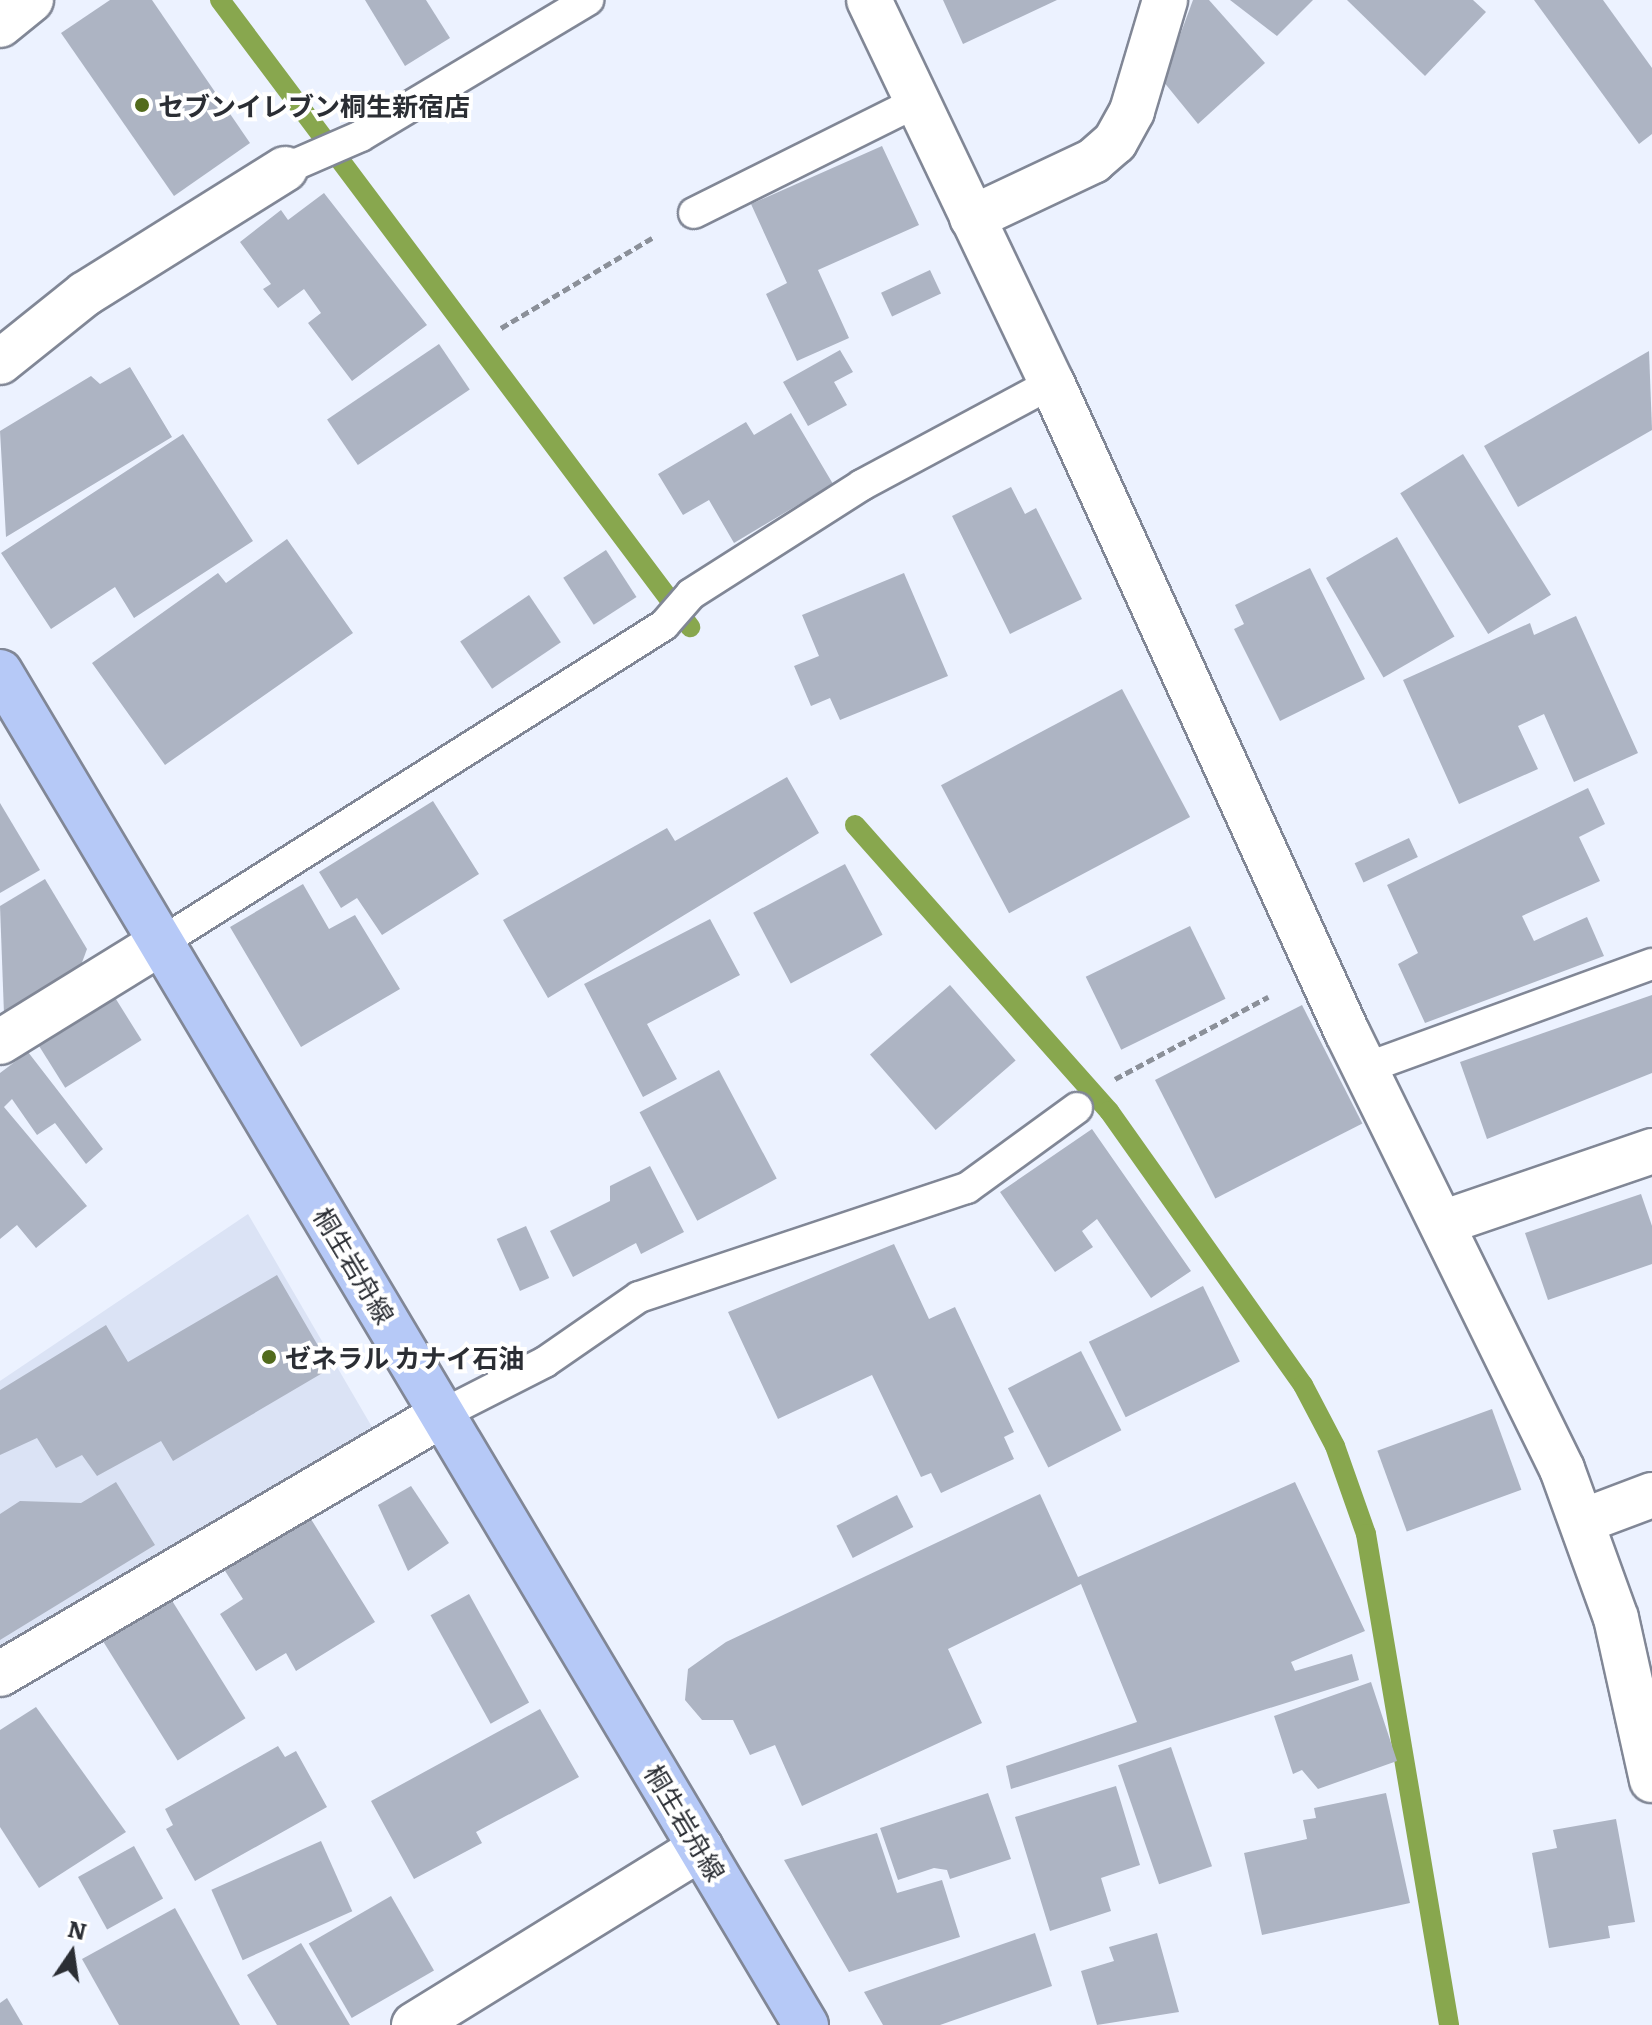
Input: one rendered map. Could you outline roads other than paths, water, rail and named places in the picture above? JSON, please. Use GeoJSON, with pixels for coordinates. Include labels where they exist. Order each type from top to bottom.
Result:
{"type":"FeatureCollection","features":[{"type":"Feature","properties":{"kind":"main road","name":"桐生岩舟線"},"geometry":{"type":"LineString","coordinates":[[0,672],[445,1413],[806,2025]]}},
{"type":"Feature","properties":{"kind":"street"},"geometry":{"type":"LineString","coordinates":[[0,25],[31,0]]}},
{"type":"Feature","properties":{"kind":"street"},"geometry":{"type":"LineString","coordinates":[[869,0],[1052,383],[1319,970],[1583,1521],[1616,1618],[1652,1780]]}},
{"type":"Feature","properties":{"kind":"street"},"geometry":{"type":"LineString","coordinates":[[972,218],[1093,161],[1115,142],[1132,111],[1165,0]]}},
{"type":"Feature","properties":{"kind":"street"},"geometry":{"type":"LineString","coordinates":[[0,362],[85,294],[298,162]]}},
{"type":"Feature","properties":{"kind":"street"},"geometry":{"type":"LineString","coordinates":[[0,1042],[162,942]]}},
{"type":"Feature","properties":{"kind":"street"},"geometry":{"type":"LineString","coordinates":[[1442,1223],[1652,1151]]}},
{"type":"Feature","properties":{"kind":"street"},"geometry":{"type":"LineString","coordinates":[[0,1674],[445,1413]]}},
{"type":"Feature","properties":{"kind":"street"},"geometry":{"type":"LineString","coordinates":[[1583,1521],[1652,1495]]}},
{"type":"Feature","properties":{"kind":"street"},"geometry":{"type":"LineString","coordinates":[[414,2025],[701,1848]]}},
{"type":"Feature","properties":{"kind":"lane"},"geometry":{"type":"LineString","coordinates":[[298,162],[343,143],[588,0]]}},
{"type":"Feature","properties":{"kind":"lane"},"geometry":{"type":"LineString","coordinates":[[694,213],[917,102]]}},
{"type":"Feature","properties":{"kind":"lane"},"geometry":{"type":"LineString","coordinates":[[162,942],[664,625],[691,594],[928,444],[1052,383]]}},
{"type":"Feature","properties":{"kind":"lane"},"geometry":{"type":"LineString","coordinates":[[1366,1068],[1652,964]]}},
{"type":"Feature","properties":{"kind":"lane"},"geometry":{"type":"LineString","coordinates":[[445,1413],[545,1362],[639,1297],[967,1188],[1077,1108]]}},
{"type":"Feature","properties":{"kind":"waterway"},"geometry":{"type":"LineString","coordinates":[[220,0],[690,627]]}},
{"type":"Feature","properties":{"kind":"waterway"},"geometry":{"type":"LineString","coordinates":[[855,825],[1109,1111],[1303,1385],[1335,1446],[1366,1534],[1449,2025]]}},
{"type":"Feature","properties":{"kind":"place","name":"セブンイレブン桐生新宿店"},"geometry":{"type":"Point","coordinates":[142,105]}},
{"type":"Feature","properties":{"kind":"place","name":"ゼネラル カナイ石油"},"geometry":{"type":"Point","coordinates":[269,1357]}}]}
